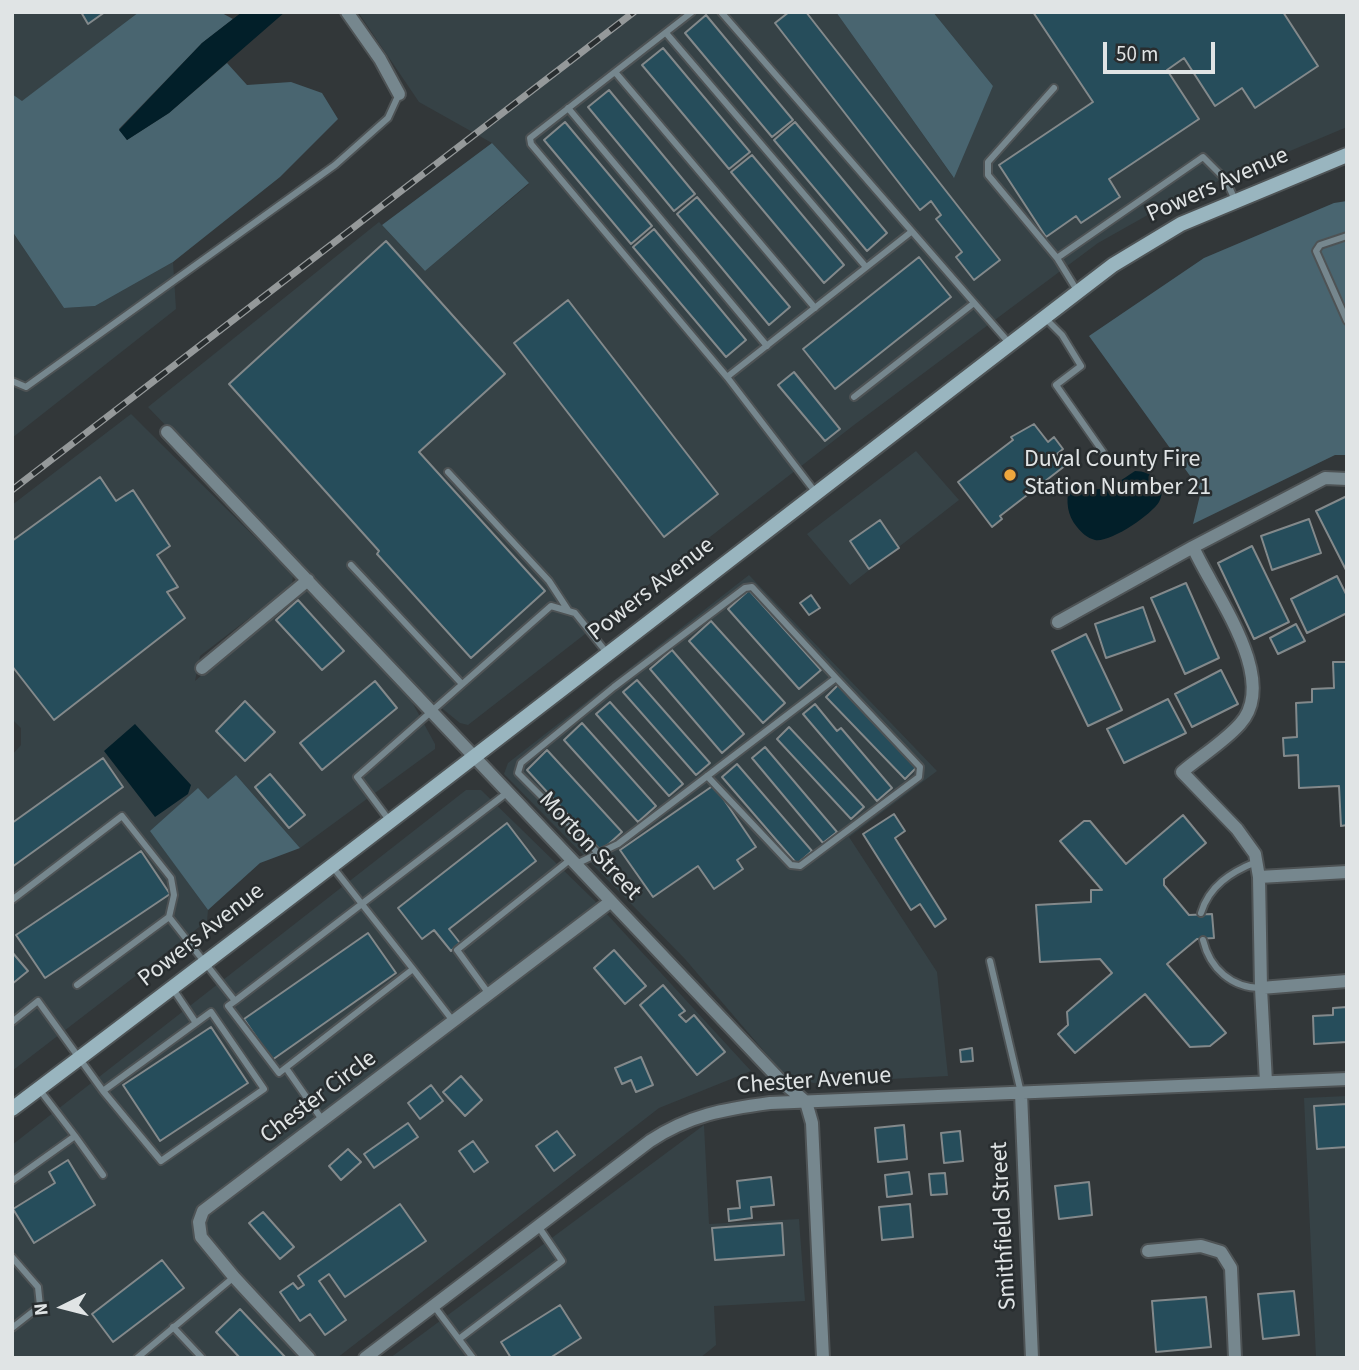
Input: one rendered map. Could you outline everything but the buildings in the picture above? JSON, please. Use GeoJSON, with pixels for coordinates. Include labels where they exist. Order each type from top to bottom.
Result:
{"type":"FeatureCollection","features":[{"type":"Feature","properties":{"kind":"street"},"geometry":{"type":"LineString","coordinates":[[347,12],[380,60],[398,94]]}},
{"type":"Feature","properties":{"kind":"street","name":"Powers Avenue"},"geometry":{"type":"LineString","coordinates":[[12,1109],[173,989],[331,864],[1045,317],[1145,244],[1181,224],[1347,155]]}},
{"type":"Feature","properties":{"kind":"street","name":"Morton Street"},"geometry":{"type":"LineString","coordinates":[[167,432],[610,902],[780,1080],[806,1102]]}},
{"type":"Feature","properties":{"kind":"street"},"geometry":{"type":"LineString","coordinates":[[1058,622],[1325,478],[1347,480]]}},
{"type":"Feature","properties":{"kind":"street"},"geometry":{"type":"LineString","coordinates":[[1193,547],[1249,654],[1253,697],[1242,723],[1182,772],[1237,829],[1255,853],[1259,877],[1266,1082]]}},
{"type":"Feature","properties":{"kind":"street"},"geometry":{"type":"LineString","coordinates":[[202,668],[308,580]]}},
{"type":"Feature","properties":{"kind":"street"},"geometry":{"type":"LineString","coordinates":[[1259,877],[1347,872]]}},
{"type":"Feature","properties":{"kind":"street","name":"Chester Circle"},"geometry":{"type":"LineString","coordinates":[[309,1358],[201,1237],[199,1222],[202,1210],[454,1023],[610,902]]}},
{"type":"Feature","properties":{"kind":"street"},"geometry":{"type":"LineString","coordinates":[[1261,988],[1347,981]]}},
{"type":"Feature","properties":{"kind":"street","name":"Chester Avenue"},"geometry":{"type":"LineString","coordinates":[[365,1358],[675,1124],[723,1109],[806,1102],[1347,1079]]}},
{"type":"Feature","properties":{"kind":"street","name":"Smithfield Street"},"geometry":{"type":"LineString","coordinates":[[1021,1093],[1032,1358]]}},
{"type":"Feature","properties":{"kind":"street"},"geometry":{"type":"LineString","coordinates":[[806,1102],[815,1141],[823,1358]]}},
{"type":"Feature","properties":{"kind":"street"},"geometry":{"type":"LineString","coordinates":[[1148,1251],[1201,1246],[1221,1252],[1231,1268],[1235,1358]]}},
{"type":"Feature","properties":{"kind":"lane"},"geometry":{"type":"LineString","coordinates":[[692,12],[530,138],[531,144],[727,377],[816,492]]}},
{"type":"Feature","properties":{"kind":"lane"},"geometry":{"type":"LineString","coordinates":[[722,12],[1010,344]]}},
{"type":"Feature","properties":{"kind":"lane"},"geometry":{"type":"LineString","coordinates":[[666,33],[866,267]]}},
{"type":"Feature","properties":{"kind":"lane"},"geometry":{"type":"LineString","coordinates":[[615,72],[815,308]]}},
{"type":"Feature","properties":{"kind":"lane"},"geometry":{"type":"LineString","coordinates":[[1054,88],[988,162],[988,175],[1057,258],[1078,292]]}},
{"type":"Feature","properties":{"kind":"lane"},"geometry":{"type":"LineString","coordinates":[[12,381],[26,387],[335,165],[388,118],[398,94]]}},
{"type":"Feature","properties":{"kind":"lane"},"geometry":{"type":"LineString","coordinates":[[568,108],[767,346]]}},
{"type":"Feature","properties":{"kind":"lane"},"geometry":{"type":"LineString","coordinates":[[1057,258],[1203,157],[1226,180],[1236,202]]}},
{"type":"Feature","properties":{"kind":"lane"},"geometry":{"type":"LineString","coordinates":[[727,377],[911,232]]}},
{"type":"Feature","properties":{"kind":"lane"},"geometry":{"type":"LineString","coordinates":[[1347,236],[1320,245],[1316,251],[1347,321]]}},
{"type":"Feature","properties":{"kind":"lane"},"geometry":{"type":"LineString","coordinates":[[854,397],[974,303]]}},
{"type":"Feature","properties":{"kind":"lane"},"geometry":{"type":"LineString","coordinates":[[1045,317],[1062,335],[1081,366],[1056,385],[1103,452]]}},
{"type":"Feature","properties":{"kind":"lane"},"geometry":{"type":"LineString","coordinates":[[448,472],[549,582],[568,610]]}},
{"type":"Feature","properties":{"kind":"lane"},"geometry":{"type":"LineString","coordinates":[[351,565],[462,684]]}},
{"type":"Feature","properties":{"kind":"lane"},"geometry":{"type":"LineString","coordinates":[[599,854],[518,773],[521,763],[745,588],[752,587],[920,766],[919,777],[800,866],[791,864],[707,776]]}},
{"type":"Feature","properties":{"kind":"lane"},"geometry":{"type":"LineString","coordinates":[[389,820],[357,777],[551,606],[575,613],[607,653]]}},
{"type":"Feature","properties":{"kind":"lane"},"geometry":{"type":"LineString","coordinates":[[490,995],[457,950],[573,862],[599,854],[618,844],[836,678]]}},
{"type":"Feature","properties":{"kind":"lane"},"geometry":{"type":"LineString","coordinates":[[413,970],[279,1073],[228,1006],[509,792]]}},
{"type":"Feature","properties":{"kind":"lane"},"geometry":{"type":"LineString","coordinates":[[12,900],[122,816],[171,878],[174,895],[169,917],[77,985]]}},
{"type":"Feature","properties":{"kind":"lane"},"geometry":{"type":"LineString","coordinates":[[1201,913],[1207,894],[1235,870],[1256,862]]}},
{"type":"Feature","properties":{"kind":"lane"},"geometry":{"type":"LineString","coordinates":[[331,864],[454,1023]]}},
{"type":"Feature","properties":{"kind":"lane"},"geometry":{"type":"LineString","coordinates":[[169,917],[235,1001]]}},
{"type":"Feature","properties":{"kind":"lane"},"geometry":{"type":"LineString","coordinates":[[1203,940],[1206,955],[1222,973],[1241,988],[1261,988]]}},
{"type":"Feature","properties":{"kind":"lane"},"geometry":{"type":"LineString","coordinates":[[990,961],[1021,1093]]}},
{"type":"Feature","properties":{"kind":"lane"},"geometry":{"type":"LineString","coordinates":[[173,989],[196,1023]]}},
{"type":"Feature","properties":{"kind":"lane"},"geometry":{"type":"LineString","coordinates":[[12,1022],[37,1001],[103,1091],[161,1161],[264,1088],[211,1012],[103,1091]]}},
{"type":"Feature","properties":{"kind":"lane"},"geometry":{"type":"LineString","coordinates":[[286,1068],[323,1121]]}},
{"type":"Feature","properties":{"kind":"lane"},"geometry":{"type":"LineString","coordinates":[[39,1089],[103,1174]]}},
{"type":"Feature","properties":{"kind":"lane"},"geometry":{"type":"LineString","coordinates":[[12,1181],[75,1136]]}},
{"type":"Feature","properties":{"kind":"lane"},"geometry":{"type":"LineString","coordinates":[[459,1339],[562,1261],[538,1226]]}},
{"type":"Feature","properties":{"kind":"lane"},"geometry":{"type":"LineString","coordinates":[[12,1257],[38,1287],[40,1306],[12,1328]]}},
{"type":"Feature","properties":{"kind":"lane"},"geometry":{"type":"LineString","coordinates":[[137,1358],[234,1277]]}},
{"type":"Feature","properties":{"kind":"lane"},"geometry":{"type":"LineString","coordinates":[[434,1306],[473,1358]]}},
{"type":"Feature","properties":{"kind":"lane"},"geometry":{"type":"LineString","coordinates":[[173,1327],[202,1358]]}},
{"type":"Feature","properties":{"kind":"shaded area"},"geometry":{"type":"Polygon","coordinates":[[[12,12],[139,12],[22,102],[12,94],[12,12]]]}},
{"type":"Feature","properties":{"kind":"shaded area"},"geometry":{"type":"Polygon","coordinates":[[[139,12],[220,12],[233,19],[202,43],[119,129],[127,140],[169,113],[227,63],[247,85],[291,82],[322,93],[338,119],[280,177],[173,262],[95,306],[64,308],[12,231],[12,94],[22,101],[139,12]]]}},
{"type":"Feature","properties":{"kind":"shaded area"},"geometry":{"type":"Polygon","coordinates":[[[242,12],[285,12],[169,113],[127,140],[119,130],[202,43],[242,12]]]}},
{"type":"Feature","properties":{"kind":"shaded area"},"geometry":{"type":"Polygon","coordinates":[[[358,12],[836,12],[953,177],[993,86],[933,12],[1347,12],[1347,127],[1178,198],[1098,243],[854,425],[468,725],[460,723],[418,689],[148,407],[379,222],[425,271],[529,184],[492,143],[419,102],[358,12]]]}},
{"type":"Feature","properties":{"kind":"shaded area"},"geometry":{"type":"Polygon","coordinates":[[[836,12],[933,12],[993,86],[954,178],[836,12]]]}},
{"type":"Feature","properties":{"kind":"shaded area"},"geometry":{"type":"Polygon","coordinates":[[[492,143],[529,183],[425,271],[382,225],[492,143]]]}},
{"type":"Feature","properties":{"kind":"shaded area"},"geometry":{"type":"Polygon","coordinates":[[[1347,201],[1347,455],[1335,455],[1193,524],[1201,491],[1089,336],[1204,258],[1334,203],[1347,201]]]}},
{"type":"Feature","properties":{"kind":"shaded area"},"geometry":{"type":"Polygon","coordinates":[[[12,231],[64,308],[95,306],[173,262],[176,309],[12,438],[12,231]]]}},
{"type":"Feature","properties":{"kind":"shaded area"},"geometry":{"type":"Polygon","coordinates":[[[131,414],[293,575],[292,585],[200,656],[195,681],[296,594],[309,591],[412,702],[435,744],[435,749],[300,848],[236,775],[208,800],[198,789],[151,831],[208,910],[207,921],[12,1071],[12,755],[21,745],[21,728],[12,719],[12,505],[131,414]]]}},
{"type":"Feature","properties":{"kind":"shaded area"},"geometry":{"type":"Polygon","coordinates":[[[916,451],[959,500],[850,585],[807,534],[916,451]]]}},
{"type":"Feature","properties":{"kind":"shaded area"},"geometry":{"type":"Polygon","coordinates":[[[1135,471],[1147,473],[1157,480],[1162,490],[1159,502],[1139,521],[1120,533],[1102,540],[1085,535],[1069,513],[1069,487],[1079,483],[1101,489],[1115,484],[1135,471]]]}},
{"type":"Feature","properties":{"kind":"shaded area"},"geometry":{"type":"Polygon","coordinates":[[[749,575],[937,771],[849,837],[937,972],[948,1076],[813,1083],[781,1071],[685,959],[504,774],[508,763],[749,575]]]}},
{"type":"Feature","properties":{"kind":"shaded area"},"geometry":{"type":"Polygon","coordinates":[[[135,724],[191,785],[188,794],[155,817],[104,751],[135,724]]]}},
{"type":"Feature","properties":{"kind":"shaded area"},"geometry":{"type":"Polygon","coordinates":[[[236,775],[300,848],[260,863],[208,910],[150,831],[198,788],[208,799],[236,775]]]}},
{"type":"Feature","properties":{"kind":"shaded area"},"geometry":{"type":"Polygon","coordinates":[[[466,790],[481,790],[594,900],[751,1071],[659,1108],[337,1358],[12,1358],[12,1145],[466,790]]]}},
{"type":"Feature","properties":{"kind":"shaded area"},"geometry":{"type":"Polygon","coordinates":[[[1347,1096],[1347,1358],[1316,1358],[1304,1098],[1347,1096]]]}},
{"type":"Feature","properties":{"kind":"shaded area"},"geometry":{"type":"Polygon","coordinates":[[[704,1125],[709,1224],[799,1219],[805,1301],[714,1306],[716,1345],[700,1358],[390,1358],[704,1125]]]}},
{"type":"Feature","properties":{"kind":"railway"},"geometry":{"type":"LineString","coordinates":[[12,490],[634,12]]}},
{"type":"Feature","properties":{"kind":"place","name":"Duval County Fire Station Number 21"},"geometry":{"type":"Point","coordinates":[1010,475]}}]}
